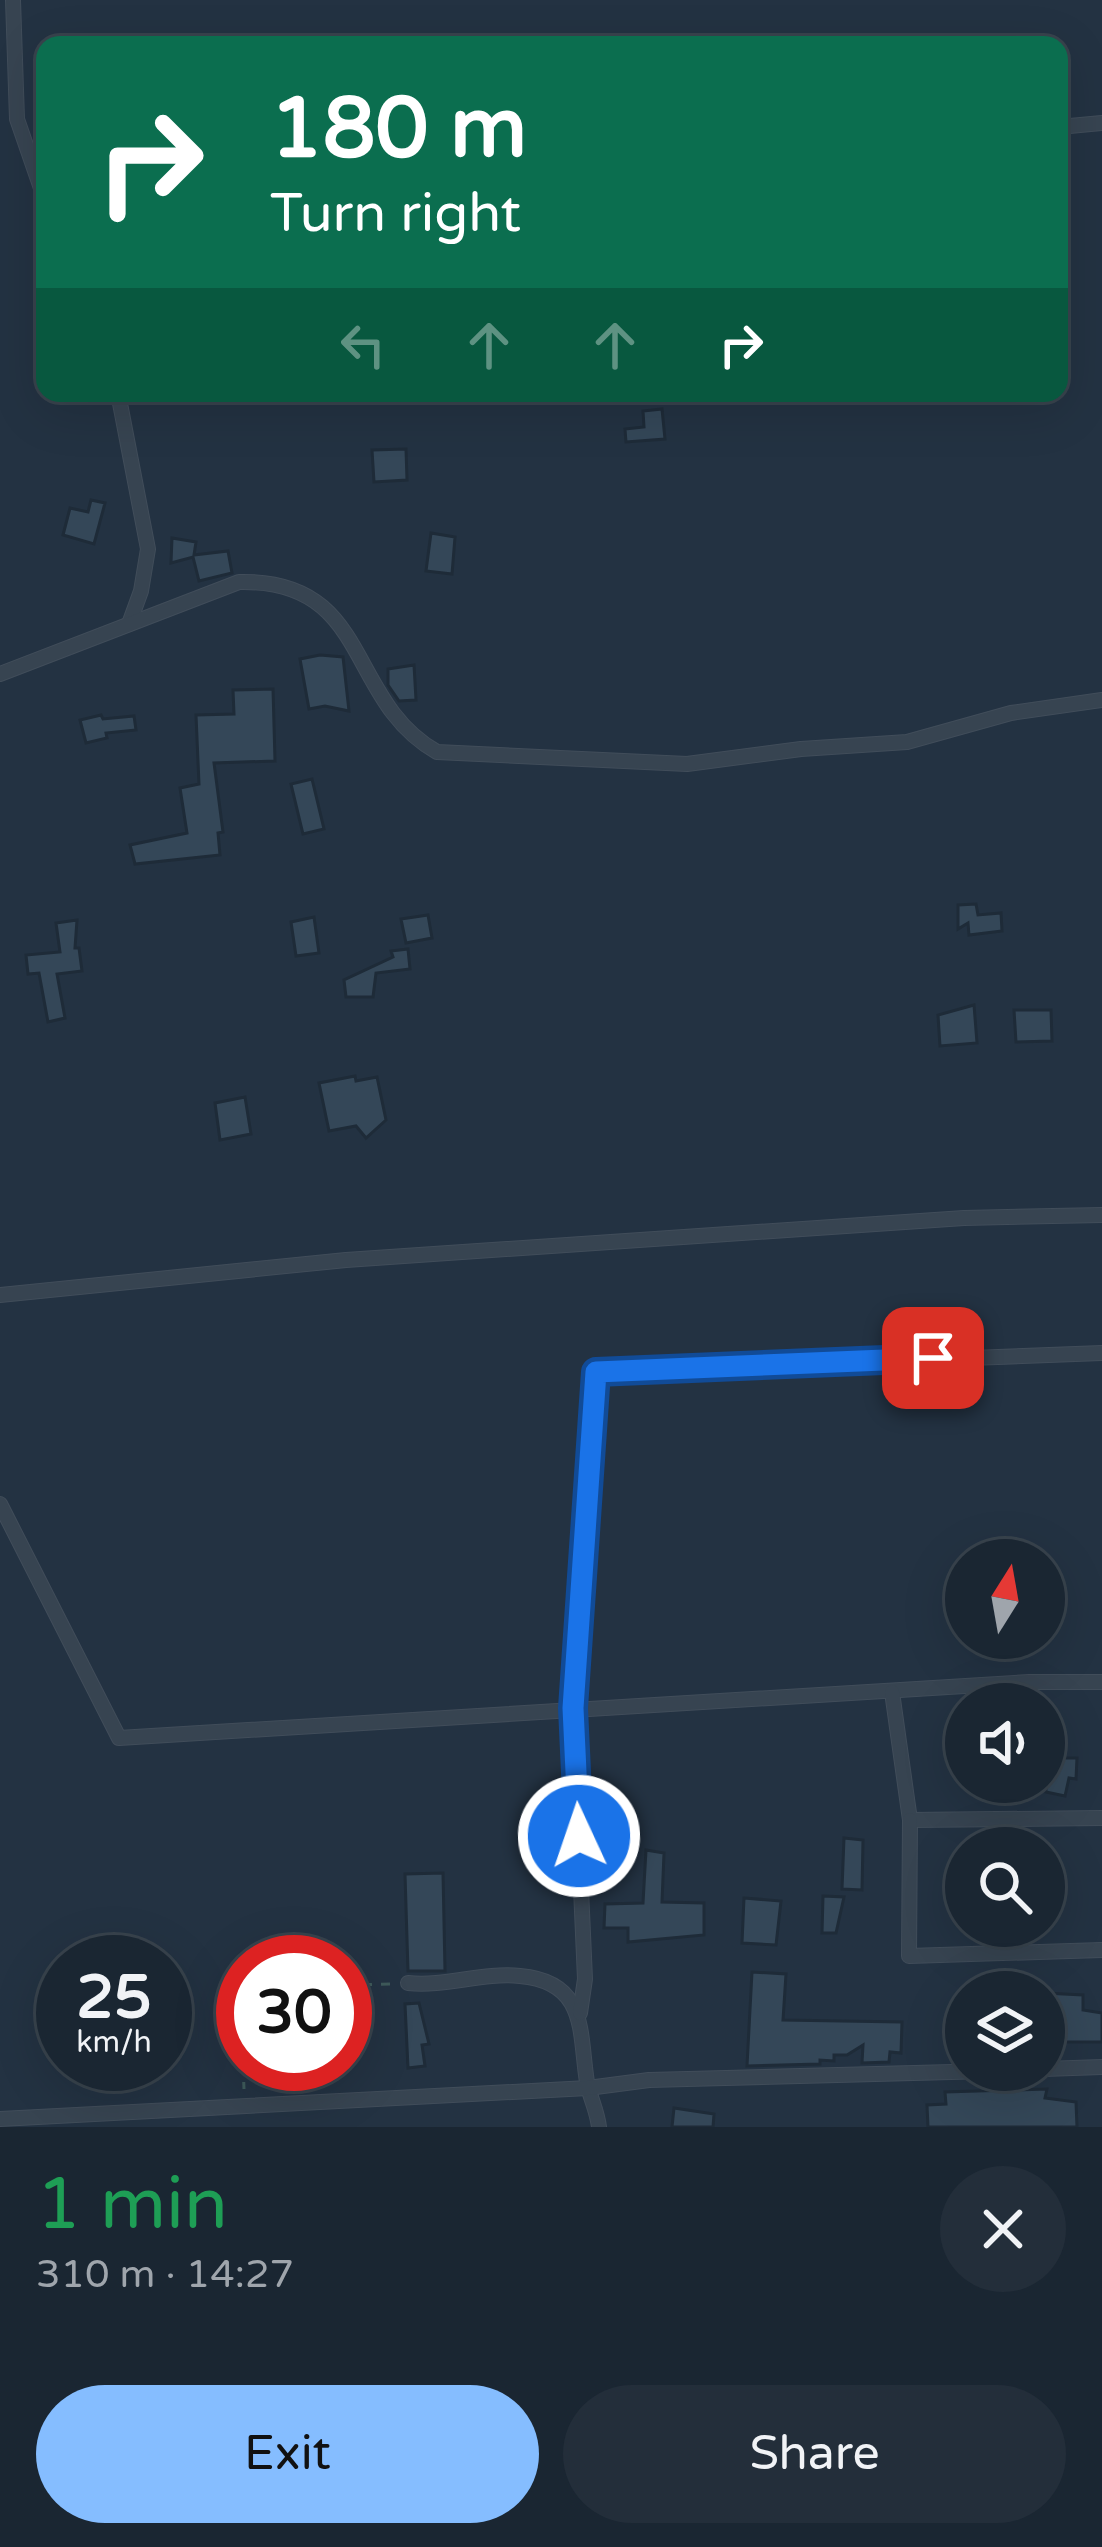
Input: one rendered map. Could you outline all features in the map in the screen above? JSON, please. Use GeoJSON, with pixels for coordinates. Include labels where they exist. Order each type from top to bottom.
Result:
{"type":"FeatureCollection","features":[{"type":"Feature","properties":{"kind":"street"},"geometry":{"type":"LineString","coordinates":[[13,0],[17,119],[36,174]]}},
{"type":"Feature","properties":{"kind":"street"},"geometry":{"type":"LineString","coordinates":[[1068,126],[1102,123]]}},
{"type":"Feature","properties":{"kind":"street"},"geometry":{"type":"LineString","coordinates":[[120,402],[148,549],[129,624]]}},
{"type":"Feature","properties":{"kind":"street"},"geometry":{"type":"LineString","coordinates":[[0,674],[238,582],[274,581],[320,603],[361,652],[383,704],[409,735],[437,752],[687,764],[907,742],[1011,713],[1102,700]]}},
{"type":"Feature","properties":{"kind":"street"},"geometry":{"type":"LineString","coordinates":[[0,1295],[346,1260],[964,1218],[1102,1215]]}},
{"type":"Feature","properties":{"kind":"street"},"geometry":{"type":"LineString","coordinates":[[599,2127],[597,2105],[588,2088],[580,2013],[585,1979],[573,1708],[596,1372],[1102,1353]]}},
{"type":"Feature","properties":{"kind":"street"},"geometry":{"type":"LineString","coordinates":[[0,1504],[119,1738],[1029,1682],[1102,1682]]}},
{"type":"Feature","properties":{"kind":"street"},"geometry":{"type":"LineString","coordinates":[[892,1692],[910,1820],[909,1956],[1102,1950]]}},
{"type":"Feature","properties":{"kind":"street"},"geometry":{"type":"LineString","coordinates":[[910,1820],[1102,1818]]}},
{"type":"Feature","properties":{"kind":"street"},"geometry":{"type":"LineString","coordinates":[[408,1983],[444,1985],[521,1976],[548,1984],[567,1996],[580,2013]]}},
{"type":"Feature","properties":{"kind":"street"},"geometry":{"type":"LineString","coordinates":[[1065,2068],[1102,2067]]}},
{"type":"Feature","properties":{"kind":"street"},"geometry":{"type":"LineString","coordinates":[[0,2120],[588,2088],[649,2080],[945,2074]]}},
{"type":"Feature","properties":{"kind":"path"},"geometry":{"type":"LineString","coordinates":[[372,1984],[408,1983]]}},
{"type":"Feature","properties":{"kind":"building"},"geometry":{"type":"Polygon","coordinates":[[[662,409],[665,439],[626,442],[625,429],[644,427],[643,411],[662,409]]]}},
{"type":"Feature","properties":{"kind":"building"},"geometry":{"type":"Polygon","coordinates":[[[406,449],[407,480],[374,482],[372,450],[406,449]]]}},
{"type":"Feature","properties":{"kind":"building"},"geometry":{"type":"Polygon","coordinates":[[[91,500],[105,503],[94,544],[63,535],[70,508],[88,512],[91,500]]]}},
{"type":"Feature","properties":{"kind":"building"},"geometry":{"type":"Polygon","coordinates":[[[431,533],[455,537],[452,574],[426,571],[431,533]]]}},
{"type":"Feature","properties":{"kind":"building"},"geometry":{"type":"Polygon","coordinates":[[[172,538],[196,542],[194,555],[228,551],[232,573],[199,581],[193,557],[171,563],[172,538]]]}},
{"type":"Feature","properties":{"kind":"building"},"geometry":{"type":"Polygon","coordinates":[[[343,657],[349,711],[325,706],[309,709],[300,659],[343,657]]]}},
{"type":"Feature","properties":{"kind":"building"},"geometry":{"type":"Polygon","coordinates":[[[414,665],[416,700],[399,701],[388,685],[388,669],[414,665]]]}},
{"type":"Feature","properties":{"kind":"building"},"geometry":{"type":"Polygon","coordinates":[[[273,689],[275,761],[214,763],[223,832],[218,833],[220,855],[135,864],[130,845],[187,833],[180,788],[199,784],[196,715],[234,714],[233,690],[273,689]]]}},
{"type":"Feature","properties":{"kind":"building"},"geometry":{"type":"Polygon","coordinates":[[[101,715],[103,719],[134,716],[136,730],[106,733],[107,738],[86,743],[80,720],[101,715]]]}},
{"type":"Feature","properties":{"kind":"building"},"geometry":{"type":"Polygon","coordinates":[[[312,779],[324,829],[303,834],[291,784],[312,779]]]}},
{"type":"Feature","properties":{"kind":"building"},"geometry":{"type":"Polygon","coordinates":[[[976,904],[978,915],[1001,913],[1002,931],[969,935],[968,923],[958,929],[958,905],[976,904]]]}},
{"type":"Feature","properties":{"kind":"building"},"geometry":{"type":"Polygon","coordinates":[[[428,915],[432,938],[406,943],[401,919],[428,915]]]}},
{"type":"Feature","properties":{"kind":"building"},"geometry":{"type":"Polygon","coordinates":[[[314,917],[319,953],[296,956],[291,922],[314,917]]]}},
{"type":"Feature","properties":{"kind":"building"},"geometry":{"type":"Polygon","coordinates":[[[77,920],[75,948],[79,948],[82,971],[57,974],[65,1018],[48,1022],[39,973],[28,974],[26,955],[60,952],[56,923],[77,920]]]}},
{"type":"Feature","properties":{"kind":"building"},"geometry":{"type":"Polygon","coordinates":[[[408,949],[410,969],[376,973],[373,997],[346,997],[344,980],[393,957],[391,951],[408,949]]]}},
{"type":"Feature","properties":{"kind":"building"},"geometry":{"type":"Polygon","coordinates":[[[974,1005],[977,1043],[940,1046],[938,1015],[974,1005]]]}},
{"type":"Feature","properties":{"kind":"building"},"geometry":{"type":"Polygon","coordinates":[[[1014,1010],[1051,1010],[1052,1041],[1016,1042],[1014,1010]]]}},
{"type":"Feature","properties":{"kind":"building"},"geometry":{"type":"Polygon","coordinates":[[[355,1076],[356,1081],[377,1077],[386,1120],[366,1138],[356,1126],[329,1131],[319,1083],[355,1076]]]}},
{"type":"Feature","properties":{"kind":"building"},"geometry":{"type":"Polygon","coordinates":[[[245,1097],[251,1134],[220,1140],[215,1103],[245,1097]]]}},
{"type":"Feature","properties":{"kind":"building"},"geometry":{"type":"Polygon","coordinates":[[[1065,1758],[1077,1758],[1076,1779],[1069,1778],[1065,1796],[1065,1758]]]}},
{"type":"Feature","properties":{"kind":"building"},"geometry":{"type":"Polygon","coordinates":[[[844,1838],[863,1840],[862,1890],[842,1889],[844,1838]]]}},
{"type":"Feature","properties":{"kind":"building"},"geometry":{"type":"Polygon","coordinates":[[[646,1850],[664,1853],[662,1902],[704,1903],[704,1935],[628,1942],[628,1928],[604,1928],[605,1904],[643,1903],[646,1850]]]}},
{"type":"Feature","properties":{"kind":"building"},"geometry":{"type":"Polygon","coordinates":[[[443,1873],[445,1971],[408,1971],[405,1874],[443,1873]]]}},
{"type":"Feature","properties":{"kind":"building"},"geometry":{"type":"Polygon","coordinates":[[[823,1896],[844,1897],[836,1933],[822,1933],[823,1896]]]}},
{"type":"Feature","properties":{"kind":"building"},"geometry":{"type":"Polygon","coordinates":[[[744,1898],[781,1901],[776,1945],[742,1943],[744,1898]]]}},
{"type":"Feature","properties":{"kind":"building"},"geometry":{"type":"Polygon","coordinates":[[[752,1972],[786,1974],[783,2020],[902,2022],[901,2053],[890,2052],[889,2062],[862,2063],[863,2045],[847,2055],[834,2055],[834,2061],[820,2060],[820,2064],[747,2066],[752,1972]]]}},
{"type":"Feature","properties":{"kind":"building"},"geometry":{"type":"Polygon","coordinates":[[[1065,1994],[1083,1995],[1083,2010],[1102,2013],[1102,2042],[1065,2042],[1065,1994]]]}},
{"type":"Feature","properties":{"kind":"building"},"geometry":{"type":"Polygon","coordinates":[[[419,2003],[429,2044],[422,2045],[425,2066],[408,2068],[405,2004],[419,2003]]]}},
{"type":"Feature","properties":{"kind":"building"},"geometry":{"type":"Polygon","coordinates":[[[1047,2091],[1045,2098],[1076,2102],[1077,2127],[928,2127],[927,2105],[946,2104],[945,2092],[1047,2091]]]}},
{"type":"Feature","properties":{"kind":"building"},"geometry":{"type":"Polygon","coordinates":[[[674,2108],[714,2114],[713,2127],[672,2127],[674,2108]]]}},
{"type":"Feature","properties":{"kind":"route"},"geometry":{"type":"LineString","coordinates":[[579,1836],[573,1708],[596,1372],[933,1358]]}}]}
